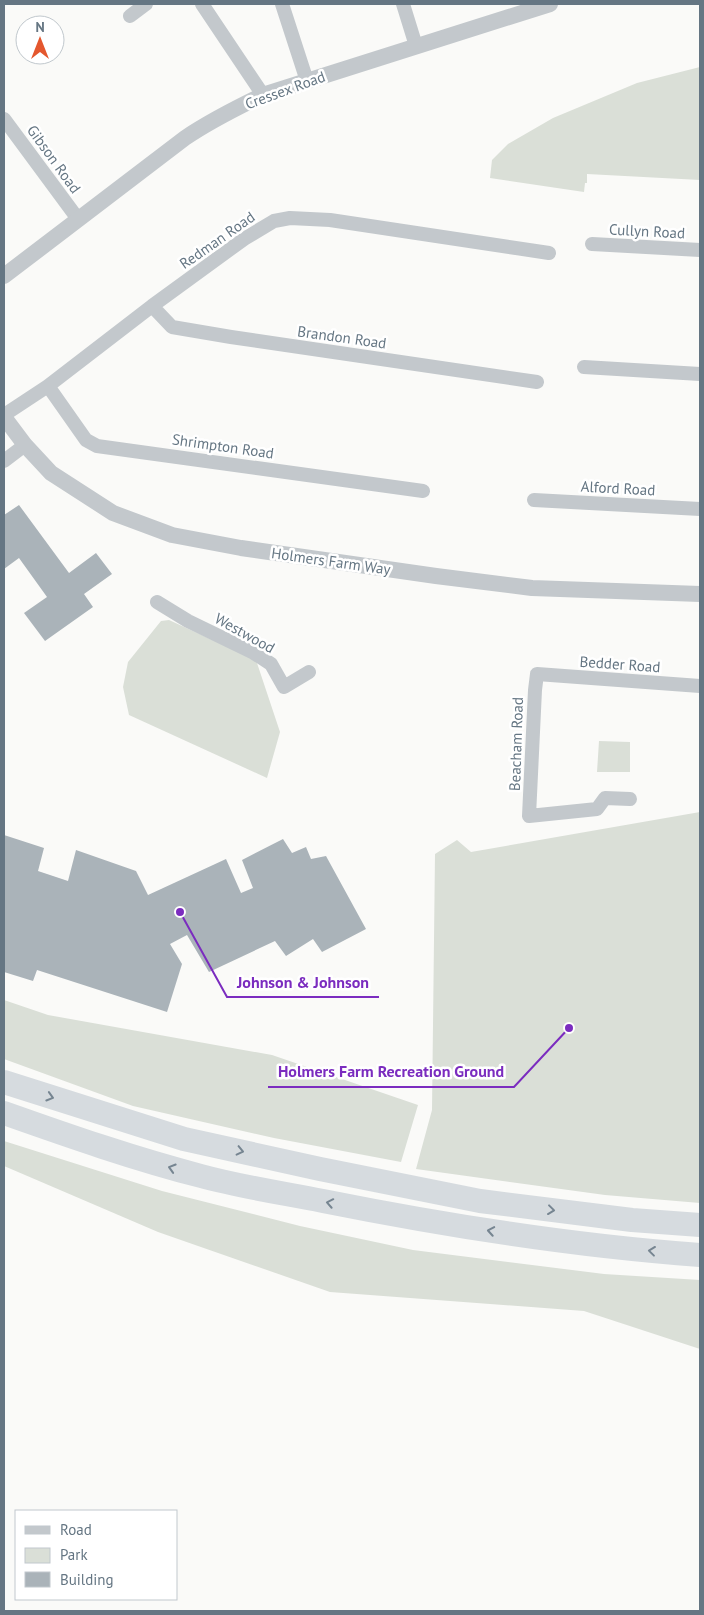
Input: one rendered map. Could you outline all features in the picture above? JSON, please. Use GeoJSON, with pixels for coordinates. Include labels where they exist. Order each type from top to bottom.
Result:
{"type":"FeatureCollection","features":[{"type":"Feature","properties":{"kind":"highway"},"geometry":{"type":"LineString","coordinates":[[4,1082],[184,1139],[320,1169],[480,1201],[632,1220],[700,1225]]}},
{"type":"Feature","properties":{"kind":"highway"},"geometry":{"type":"LineString","coordinates":[[4,1113],[67,1135],[211,1179],[373,1211],[527,1237],[700,1255]]}},
{"type":"Feature","properties":{"kind":"street"},"geometry":{"type":"LineString","coordinates":[[130,16],[146,4]]}},
{"type":"Feature","properties":{"kind":"street"},"geometry":{"type":"LineString","coordinates":[[202,4],[263,95]]}},
{"type":"Feature","properties":{"kind":"street"},"geometry":{"type":"LineString","coordinates":[[282,4],[307,81]]}},
{"type":"Feature","properties":{"kind":"street"},"geometry":{"type":"LineString","coordinates":[[403,4],[416,46]]}},
{"type":"Feature","properties":{"kind":"street","name":"Cressex Road"},"geometry":{"type":"LineString","coordinates":[[4,276],[200,128],[228,112],[263,95],[547,4]]}},
{"type":"Feature","properties":{"kind":"street","name":"Gibson Road"},"geometry":{"type":"LineString","coordinates":[[4,119],[78,219]]}},
{"type":"Feature","properties":{"kind":"street","name":"Redman Road"},"geometry":{"type":"LineString","coordinates":[[4,416],[48,386],[152,306],[244,239],[274,220],[290,218],[330,220],[549,253]]}},
{"type":"Feature","properties":{"kind":"street","name":"Cullyn Road"},"geometry":{"type":"LineString","coordinates":[[592,244],[700,250]]}},
{"type":"Feature","properties":{"kind":"street","name":"Brandon Road"},"geometry":{"type":"LineString","coordinates":[[152,306],[172,327],[231,338],[537,382]]}},
{"type":"Feature","properties":{"kind":"street"},"geometry":{"type":"LineString","coordinates":[[584,367],[700,374]]}},
{"type":"Feature","properties":{"kind":"street","name":"Shrimpton Road"},"geometry":{"type":"LineString","coordinates":[[48,386],[86,440],[97,446],[423,491]]}},
{"type":"Feature","properties":{"kind":"street","name":"Holmers Farm Way"},"geometry":{"type":"LineString","coordinates":[[4,416],[25,445],[51,473],[113,513],[172,534],[241,548],[532,588],[700,594]]}},
{"type":"Feature","properties":{"kind":"street"},"geometry":{"type":"LineString","coordinates":[[4,461],[25,445]]}},
{"type":"Feature","properties":{"kind":"street","name":"Alford Road"},"geometry":{"type":"LineString","coordinates":[[534,500],[700,509]]}},
{"type":"Feature","properties":{"kind":"street","name":"Westwood"},"geometry":{"type":"LineString","coordinates":[[156,602],[188,621],[254,653],[271,664],[284,687],[309,672]]}},
{"type":"Feature","properties":{"kind":"street","name":"Bedder Road"},"geometry":{"type":"LineString","coordinates":[[537,674],[700,686]]}},
{"type":"Feature","properties":{"kind":"street","name":"Beacham Road"},"geometry":{"type":"LineString","coordinates":[[537,674],[529,823],[597,809],[605,798],[630,799]]}},
{"type":"Feature","properties":{"kind":"green space"},"geometry":{"type":"Polygon","coordinates":[[[700,67],[700,180],[587,174],[584,192],[490,178],[492,160],[508,144],[553,118],[637,83],[700,67]]]}},
{"type":"Feature","properties":{"kind":"green space"},"geometry":{"type":"Polygon","coordinates":[[[169,620],[256,660],[280,732],[267,778],[129,715],[123,687],[128,662],[161,621],[169,620]]]}},
{"type":"Feature","properties":{"kind":"green space"},"geometry":{"type":"Polygon","coordinates":[[[599,741],[630,742],[630,772],[597,772],[599,741]]]}},
{"type":"Feature","properties":{"kind":"green space"},"geometry":{"type":"Polygon","coordinates":[[[700,812],[700,1203],[605,1195],[416,1169],[432,1110],[435,854],[457,840],[471,852],[700,812]]]}},
{"type":"Feature","properties":{"kind":"green space"},"geometry":{"type":"Polygon","coordinates":[[[4,1000],[48,1015],[272,1055],[418,1105],[401,1162],[274,1138],[133,1106],[4,1059],[4,1000]]]}},
{"type":"Feature","properties":{"kind":"green space"},"geometry":{"type":"Polygon","coordinates":[[[4,1141],[162,1191],[300,1226],[413,1250],[604,1274],[700,1280],[700,1349],[584,1311],[330,1292],[158,1232],[4,1166],[4,1141]]]}},
{"type":"Feature","properties":{"kind":"building"},"geometry":{"type":"Polygon","coordinates":[[[19,505],[69,573],[96,553],[112,574],[84,594],[93,607],[45,641],[24,613],[47,597],[19,558],[4,569],[4,515],[19,505]]]}},
{"type":"Feature","properties":{"kind":"building"},"geometry":{"type":"Polygon","coordinates":[[[4,835],[44,848],[38,871],[68,881],[76,850],[136,871],[148,895],[226,859],[241,893],[253,888],[242,860],[283,839],[292,853],[306,847],[311,859],[326,856],[366,929],[322,952],[313,939],[286,956],[275,941],[209,972],[187,935],[170,944],[182,964],[167,1012],[37,970],[33,981],[4,972],[4,835]]]}},
{"type":"Feature","properties":{"kind":"place","name":"Johnson & Johnson"},"geometry":{"type":"Point","coordinates":[180,912]}},
{"type":"Feature","properties":{"kind":"place","name":"Holmers Farm Recreation Ground"},"geometry":{"type":"Point","coordinates":[569,1028]}}]}
